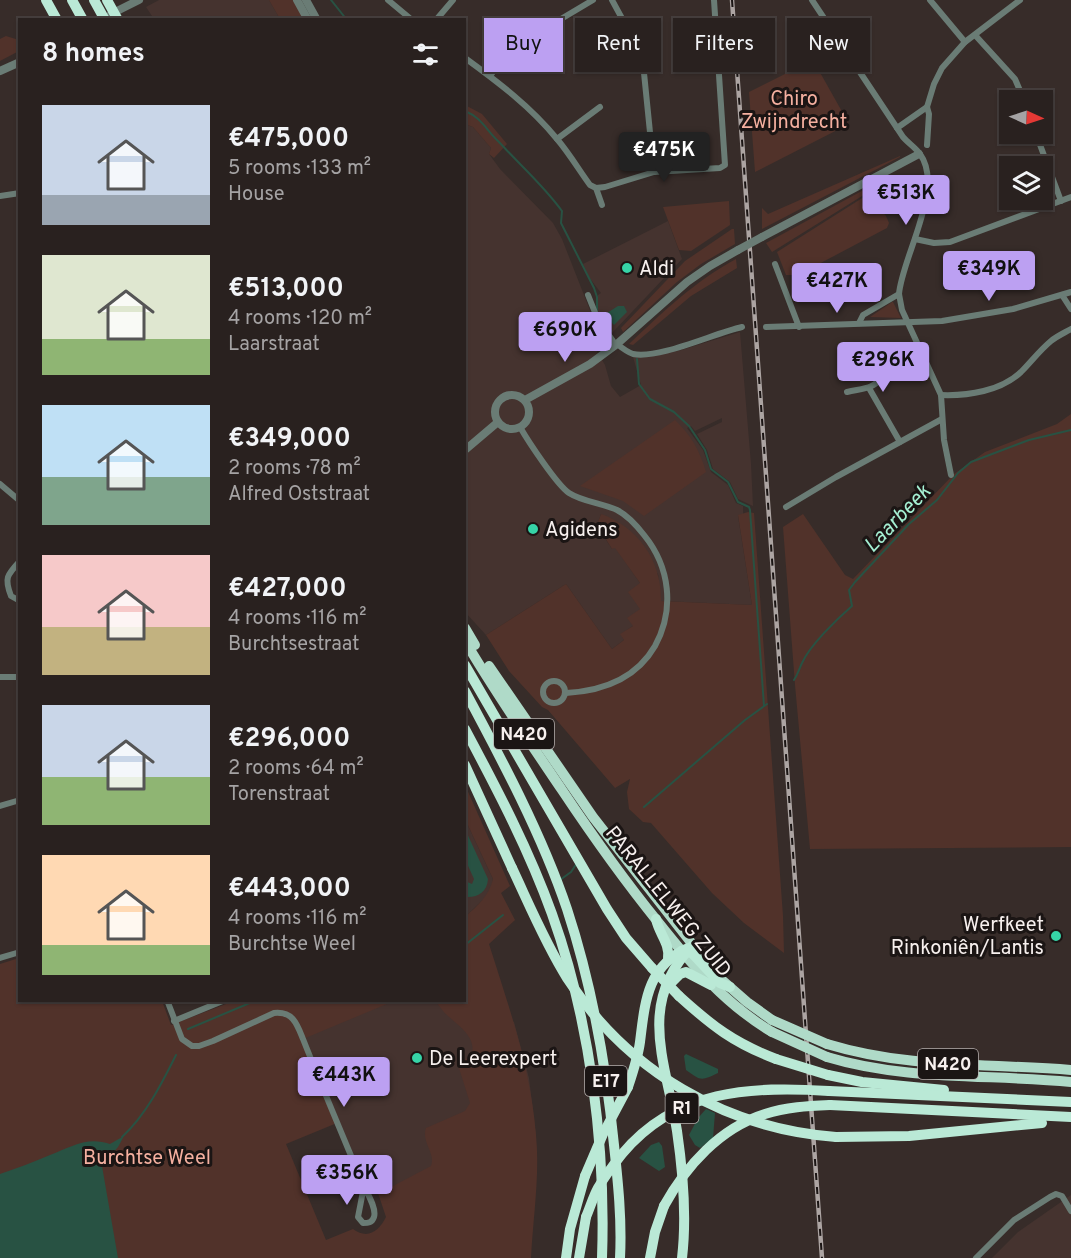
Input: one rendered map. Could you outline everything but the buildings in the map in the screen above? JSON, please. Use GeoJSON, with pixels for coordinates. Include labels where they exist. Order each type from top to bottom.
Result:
{"type":"FeatureCollection","features":[{"type":"Feature","properties":{"kind":"highway"},"geometry":{"type":"LineString","coordinates":[[46,0],[56,18]]}},
{"type":"Feature","properties":{"kind":"highway"},"geometry":{"type":"LineString","coordinates":[[94,0],[102,18]]}},
{"type":"Feature","properties":{"kind":"highway"},"geometry":{"type":"LineString","coordinates":[[107,0],[117,18]]}},
{"type":"Feature","properties":{"kind":"highway"},"geometry":{"type":"LineString","coordinates":[[75,4],[82,18]]}},
{"type":"Feature","properties":{"kind":"highway","name":"PARALLELWEG ZUID"},"geometry":{"type":"LineString","coordinates":[[466,630],[589,821]]}},
{"type":"Feature","properties":{"kind":"highway","name":"PARALLELWEG ZUID"},"geometry":{"type":"LineString","coordinates":[[466,643],[511,714],[711,985],[742,1012],[772,1032],[827,1057],[878,1069],[933,1075],[1071,1082]]}},
{"type":"Feature","properties":{"kind":"highway"},"geometry":{"type":"LineString","coordinates":[[466,667],[583,870],[626,938],[680,996],[724,1035],[749,1049],[828,1075],[862,1082],[918,1086],[1004,1098]]}},
{"type":"Feature","properties":{"kind":"highway","name":"E17"},"geometry":{"type":"LineString","coordinates":[[466,693],[544,853],[566,908],[580,952],[604,1065],[618,1180],[620,1258]]}},
{"type":"Feature","properties":{"kind":"highway","name":"E17"},"geometry":{"type":"LineString","coordinates":[[466,731],[504,804],[529,859],[552,914],[569,970],[579,1012],[597,1119],[603,1180],[602,1258]]}},
{"type":"Feature","properties":{"kind":"highway"},"geometry":{"type":"LineString","coordinates":[[466,767],[550,948],[566,977],[585,1004],[609,1031],[642,1062],[686,1091],[737,1117],[798,1133],[836,1137],[909,1136],[1031,1122],[1049,1123],[1071,1117]]}},
{"type":"Feature","properties":{"kind":"highway","name":"PARALLELWEG ZUID"},"geometry":{"type":"LineString","coordinates":[[609,848],[656,920],[686,951],[772,1020],[827,1044],[858,1053],[980,1067],[1040,1067],[1071,1070]]}},
{"type":"Feature","properties":{"kind":"highway"},"geometry":{"type":"LineString","coordinates":[[656,920],[667,943],[668,958]]}},
{"type":"Feature","properties":{"kind":"highway"},"geometry":{"type":"LineString","coordinates":[[566,1258],[570,1229],[585,1176],[603,1134],[628,1087],[650,989],[668,958],[686,951]]}},
{"type":"Feature","properties":{"kind":"highway"},"geometry":{"type":"LineString","coordinates":[[682,1258],[684,1188],[660,1045],[659,1020],[661,996],[672,972],[686,951]]}},
{"type":"Feature","properties":{"kind":"highway"},"geometry":{"type":"LineString","coordinates":[[661,996],[673,980],[687,972],[711,985]]}},
{"type":"Feature","properties":{"kind":"highway","name":"R1"},"geometry":{"type":"LineString","coordinates":[[579,1258],[586,1217],[599,1187],[614,1164],[637,1137],[663,1117],[701,1099],[739,1091],[799,1089],[1071,1102]]}},
{"type":"Feature","properties":{"kind":"highway","name":"R1"},"geometry":{"type":"LineString","coordinates":[[650,1258],[655,1232],[664,1206],[691,1165],[734,1128],[765,1114],[798,1107],[830,1105],[1071,1117]]}},
{"type":"Feature","properties":{"kind":"street"},"geometry":{"type":"LineString","coordinates":[[297,0],[307,18]]}},
{"type":"Feature","properties":{"kind":"street"},"geometry":{"type":"LineString","coordinates":[[306,0],[315,18]]}},
{"type":"Feature","properties":{"kind":"street"},"geometry":{"type":"LineString","coordinates":[[388,0],[410,18]]}},
{"type":"Feature","properties":{"kind":"street"},"geometry":{"type":"LineString","coordinates":[[438,18],[453,0]]}},
{"type":"Feature","properties":{"kind":"street"},"geometry":{"type":"LineString","coordinates":[[490,76],[509,50],[593,0]]}},
{"type":"Feature","properties":{"kind":"street"},"geometry":{"type":"LineString","coordinates":[[612,0],[638,46],[644,63],[654,172]]}},
{"type":"Feature","properties":{"kind":"street"},"geometry":{"type":"LineString","coordinates":[[466,59],[528,108],[557,139],[590,185],[596,188],[605,188],[654,172],[720,168],[725,165],[714,0]]}},
{"type":"Feature","properties":{"kind":"street"},"geometry":{"type":"LineString","coordinates":[[812,0],[897,128],[908,143],[920,153],[928,177],[924,204],[899,294],[902,310],[940,395],[951,475]]}},
{"type":"Feature","properties":{"kind":"street"},"geometry":{"type":"LineString","coordinates":[[930,0],[965,42]]}},
{"type":"Feature","properties":{"kind":"street"},"geometry":{"type":"LineString","coordinates":[[927,145],[929,114],[927,107],[942,68],[965,42],[1020,0]]}},
{"type":"Feature","properties":{"kind":"street"},"geometry":{"type":"LineString","coordinates":[[107,18],[137,1]]}},
{"type":"Feature","properties":{"kind":"street"},"geometry":{"type":"LineString","coordinates":[[975,35],[1015,79],[1020,90]]}},
{"type":"Feature","properties":{"kind":"street"},"geometry":{"type":"LineString","coordinates":[[0,71],[18,63]]}},
{"type":"Feature","properties":{"kind":"street"},"geometry":{"type":"LineString","coordinates":[[557,139],[600,107]]}},
{"type":"Feature","properties":{"kind":"street"},"geometry":{"type":"LineString","coordinates":[[897,128],[927,107]]}},
{"type":"Feature","properties":{"kind":"street"},"geometry":{"type":"LineString","coordinates":[[1040,144],[1061,201]]}},
{"type":"Feature","properties":{"kind":"street"},"geometry":{"type":"LineString","coordinates":[[525,400],[590,364],[692,278],[738,250],[920,153]]}},
{"type":"Feature","properties":{"kind":"street"},"geometry":{"type":"LineString","coordinates":[[596,188],[602,205]]}},
{"type":"Feature","properties":{"kind":"street"},"geometry":{"type":"LineString","coordinates":[[0,196],[18,193]]}},
{"type":"Feature","properties":{"kind":"street"},"geometry":{"type":"LineString","coordinates":[[915,238],[934,243],[950,242],[1071,197]]}},
{"type":"Feature","properties":{"kind":"street"},"geometry":{"type":"LineString","coordinates":[[775,264],[799,327]]}},
{"type":"Feature","properties":{"kind":"street"},"geometry":{"type":"LineString","coordinates":[[766,327],[942,321],[984,315],[1071,292]]}},
{"type":"Feature","properties":{"kind":"street"},"geometry":{"type":"LineString","coordinates":[[859,324],[863,315],[899,294]]}},
{"type":"Feature","properties":{"kind":"street"},"geometry":{"type":"LineString","coordinates":[[588,295],[598,320],[615,342],[624,350],[635,354],[663,352],[742,327]]}},
{"type":"Feature","properties":{"kind":"street"},"geometry":{"type":"LineString","coordinates":[[1062,295],[1071,309]]}},
{"type":"Feature","properties":{"kind":"street"},"geometry":{"type":"LineString","coordinates":[[940,395],[972,393],[1006,382],[1021,372],[1051,341],[1071,329]]}},
{"type":"Feature","properties":{"kind":"street"},"geometry":{"type":"LineString","coordinates":[[847,392],[869,388],[885,375],[886,360]]}},
{"type":"Feature","properties":{"kind":"street"},"geometry":{"type":"LineString","coordinates":[[869,388],[900,442]]}},
{"type":"Feature","properties":{"kind":"street"},"geometry":{"type":"LineString","coordinates":[[513,394],[525,400],[529,408],[529,416],[525,423],[520,427],[507,428],[498,422],[495,417],[495,407],[503,397],[513,394]]}},
{"type":"Feature","properties":{"kind":"street"},"geometry":{"type":"LineString","coordinates":[[786,507],[942,419]]}},
{"type":"Feature","properties":{"kind":"street"},"geometry":{"type":"LineString","coordinates":[[466,449],[498,422]]}},
{"type":"Feature","properties":{"kind":"street"},"geometry":{"type":"LineString","coordinates":[[520,427],[564,489],[578,498],[619,511],[655,548],[665,572],[668,598],[664,623],[649,654],[638,667],[616,682],[592,691],[566,693]]}},
{"type":"Feature","properties":{"kind":"street"},"geometry":{"type":"LineString","coordinates":[[0,484],[18,499]]}},
{"type":"Feature","properties":{"kind":"street"},"geometry":{"type":"LineString","coordinates":[[18,564],[7,577],[6,585],[11,596],[18,600]]}},
{"type":"Feature","properties":{"kind":"street"},"geometry":{"type":"LineString","coordinates":[[0,677],[18,677]]}},
{"type":"Feature","properties":{"kind":"street"},"geometry":{"type":"LineString","coordinates":[[0,806],[18,801]]}},
{"type":"Feature","properties":{"kind":"street"},"geometry":{"type":"LineString","coordinates":[[0,958],[18,953]]}},
{"type":"Feature","properties":{"kind":"street"},"geometry":{"type":"LineString","coordinates":[[168,1002],[182,1039],[187,1044],[200,1046],[274,1013],[285,1013],[291,1016],[295,1021],[375,1215],[368,1223],[363,1223],[358,1217],[363,1186]]}},
{"type":"Feature","properties":{"kind":"street"},"geometry":{"type":"LineString","coordinates":[[174,1021],[220,1002]]}},
{"type":"Feature","properties":{"kind":"street"},"geometry":{"type":"LineString","coordinates":[[976,1258],[1014,1220],[1056,1194],[1060,1195],[1071,1211]]}},
{"type":"Feature","properties":{"kind":"shaded area"},"geometry":{"type":"Polygon","coordinates":[[[159,0],[269,0],[279,18],[153,18],[146,7],[159,0]]]}},
{"type":"Feature","properties":{"kind":"shaded area"},"geometry":{"type":"Polygon","coordinates":[[[466,124],[473,127],[491,148],[489,154],[500,169],[553,223],[562,239],[593,318],[598,295],[601,293],[588,276],[583,264],[668,221],[682,259],[596,350],[605,365],[611,386],[620,397],[641,385],[633,357],[678,351],[740,332],[753,506],[738,499],[730,482],[713,469],[707,450],[697,434],[722,422],[722,418],[695,431],[691,426],[687,428],[703,450],[711,472],[728,485],[736,503],[743,506],[743,514],[738,516],[752,605],[661,601],[658,574],[601,514],[597,526],[612,549],[615,547],[640,583],[640,609],[633,626],[621,634],[624,640],[612,649],[566,584],[486,635],[466,613],[466,124]]]}},
{"type":"Feature","properties":{"kind":"shaded area"},"geometry":{"type":"Polygon","coordinates":[[[618,306],[624,306],[627,312],[614,325],[607,313],[618,306]]]}},
{"type":"Feature","properties":{"kind":"shaded area"},"geometry":{"type":"Polygon","coordinates":[[[466,821],[493,879],[491,889],[466,916],[466,821]]]}},
{"type":"Feature","properties":{"kind":"shaded area"},"geometry":{"type":"Polygon","coordinates":[[[466,831],[488,879],[484,891],[478,895],[466,897],[466,881],[472,884],[474,879],[466,861],[466,831]]]}},
{"type":"Feature","properties":{"kind":"shaded area","name":"De Leerexpert"},"geometry":{"type":"Polygon","coordinates":[[[466,1000],[514,1022],[529,1078],[536,1136],[384,1208],[377,1191],[367,1194],[295,1021],[341,1002],[466,1000]]]}},
{"type":"Feature","properties":{"kind":"shaded area"},"geometry":{"type":"Polygon","coordinates":[[[686,1054],[718,1069],[718,1073],[701,1079],[695,1076],[686,1070],[684,1056],[686,1054]]]}},
{"type":"Feature","properties":{"kind":"shaded area"},"geometry":{"type":"Polygon","coordinates":[[[706,1109],[715,1113],[713,1138],[700,1148],[695,1145],[689,1135],[706,1109]]]}},
{"type":"Feature","properties":{"kind":"shaded area"},"geometry":{"type":"Polygon","coordinates":[[[124,1136],[102,1166],[118,1258],[0,1258],[0,1174],[79,1144],[94,1141],[110,1144],[124,1136]]]}},
{"type":"Feature","properties":{"kind":"shaded area"},"geometry":{"type":"Polygon","coordinates":[[[659,1142],[662,1146],[665,1167],[659,1171],[639,1158],[651,1145],[659,1142]]]}},
{"type":"Feature","properties":{"kind":"shaded area"},"geometry":{"type":"Polygon","coordinates":[[[1071,1195],[1071,1258],[992,1258],[1018,1232],[1071,1195]]]}},
{"type":"Feature","properties":{"kind":"green space"},"geometry":{"type":"Polygon","coordinates":[[[269,0],[293,0],[304,18],[279,18],[269,0]]]}},
{"type":"Feature","properties":{"kind":"green space"},"geometry":{"type":"Polygon","coordinates":[[[6,36],[18,40],[18,52],[0,61],[0,39],[6,36]]]}},
{"type":"Feature","properties":{"kind":"green space","name":"Chiro Zwijndrecht"},"geometry":{"type":"Polygon","coordinates":[[[789,72],[820,72],[849,124],[755,172],[749,92],[789,72]]]}},
{"type":"Feature","properties":{"kind":"green space"},"geometry":{"type":"Polygon","coordinates":[[[466,106],[482,114],[507,144],[494,158],[489,154],[491,148],[473,127],[466,124],[466,106]]]}},
{"type":"Feature","properties":{"kind":"green space"},"geometry":{"type":"Polygon","coordinates":[[[900,156],[762,229],[762,208],[768,214],[900,156]]]}},
{"type":"Feature","properties":{"kind":"green space"},"geometry":{"type":"Polygon","coordinates":[[[882,180],[883,183],[772,252],[766,243],[882,180]]]}},
{"type":"Feature","properties":{"kind":"green space"},"geometry":{"type":"Polygon","coordinates":[[[867,195],[886,216],[889,223],[887,228],[798,275],[786,275],[777,252],[867,195]]]}},
{"type":"Feature","properties":{"kind":"green space"},"geometry":{"type":"Polygon","coordinates":[[[729,201],[730,225],[691,251],[679,250],[663,207],[729,201]]]}},
{"type":"Feature","properties":{"kind":"green space"},"geometry":{"type":"Polygon","coordinates":[[[734,229],[735,244],[701,264],[677,282],[623,332],[621,328],[685,261],[734,229]]]}},
{"type":"Feature","properties":{"kind":"green space"},"geometry":{"type":"Polygon","coordinates":[[[736,259],[737,268],[691,296],[633,345],[629,344],[693,287],[736,259]]]}},
{"type":"Feature","properties":{"kind":"green space"},"geometry":{"type":"Polygon","coordinates":[[[892,302],[901,318],[870,317],[892,302]]]}},
{"type":"Feature","properties":{"kind":"green space"},"geometry":{"type":"Polygon","coordinates":[[[1071,414],[1071,847],[810,849],[783,527],[803,514],[845,575],[853,579],[954,474],[985,452],[1057,424],[1071,414]]]}},
{"type":"Feature","properties":{"kind":"green space"},"geometry":{"type":"Polygon","coordinates":[[[675,420],[694,444],[706,472],[644,516],[623,501],[580,486],[675,420]]]}},
{"type":"Feature","properties":{"kind":"green space"},"geometry":{"type":"Polygon","coordinates":[[[754,513],[784,953],[744,923],[712,893],[651,823],[643,822],[629,809],[627,792],[630,779],[615,788],[548,710],[542,707],[509,671],[486,635],[566,584],[612,649],[624,640],[620,634],[633,626],[627,618],[640,609],[628,592],[640,583],[615,548],[612,549],[597,525],[601,514],[626,527],[645,547],[657,572],[661,601],[752,605],[738,515],[754,513]]]}},
{"type":"Feature","properties":{"kind":"green space","name":"Burchtse Weel"},"geometry":{"type":"Polygon","coordinates":[[[466,787],[510,886],[501,893],[515,920],[489,944],[518,1038],[533,1110],[537,1165],[531,1258],[0,1258],[0,964],[18,958],[18,1002],[162,1002],[171,1025],[231,1002],[392,1002],[303,1039],[337,1123],[286,1144],[326,1240],[353,1229],[368,1234],[376,1230],[386,1217],[377,1190],[393,1186],[431,1166],[432,1157],[425,1138],[426,1128],[465,1111],[470,1103],[459,1068],[460,1063],[471,1056],[470,1038],[436,1002],[466,1002],[466,916],[486,895],[493,879],[466,821],[466,787]]]}},
{"type":"Feature","properties":{"kind":"waterway"},"geometry":{"type":"LineString","coordinates":[[331,0],[345,18]]}},
{"type":"Feature","properties":{"kind":"waterway"},"geometry":{"type":"LineString","coordinates":[[466,112],[480,121],[540,184],[562,211],[561,223],[594,288],[597,297],[597,311]]}},
{"type":"Feature","properties":{"kind":"waterway"},"geometry":{"type":"LineString","coordinates":[[600,318],[611,331]]}},
{"type":"Feature","properties":{"kind":"waterway"},"geometry":{"type":"LineString","coordinates":[[637,359],[639,384],[650,399],[674,412],[689,426],[705,450],[711,469],[728,482],[738,502],[749,507],[764,706]]}},
{"type":"Feature","properties":{"kind":"waterway","name":"Laarbeek"},"geometry":{"type":"LineString","coordinates":[[794,680],[817,640],[852,606],[849,590],[855,582],[909,524],[937,500],[958,473],[971,462],[1029,440],[1071,430]]}},
{"type":"Feature","properties":{"kind":"waterway","name":"Laarbeek"},"geometry":{"type":"LineString","coordinates":[[644,807],[745,720],[767,704]]}},
{"type":"Feature","properties":{"kind":"waterway"},"geometry":{"type":"LineString","coordinates":[[560,880],[571,872],[577,863]]}},
{"type":"Feature","properties":{"kind":"waterway","name":"Laarbeek"},"geometry":{"type":"LineString","coordinates":[[466,944],[503,915]]}},
{"type":"Feature","properties":{"kind":"waterway","name":"Laarbeek"},"geometry":{"type":"LineString","coordinates":[[188,1029],[252,1002]]}},
{"type":"Feature","properties":{"kind":"waterway","name":"Laarbeek"},"geometry":{"type":"LineString","coordinates":[[122,1137],[146,1109],[176,1055]]}},
{"type":"Feature","properties":{"kind":"railway"},"geometry":{"type":"LineString","coordinates":[[732,0],[822,1258]]}},
{"type":"Feature","properties":{"kind":"place","name":"Aldi"},"geometry":{"type":"Point","coordinates":[627,268]}},
{"type":"Feature","properties":{"kind":"place","name":"Agidens"},"geometry":{"type":"Point","coordinates":[533,529]}},
{"type":"Feature","properties":{"kind":"place","name":"Werfkeet Rinkoniên/Lantis"},"geometry":{"type":"Point","coordinates":[1056,936]}},
{"type":"Feature","properties":{"kind":"place","name":"De Leerexpert"},"geometry":{"type":"Point","coordinates":[417,1058]}}]}
